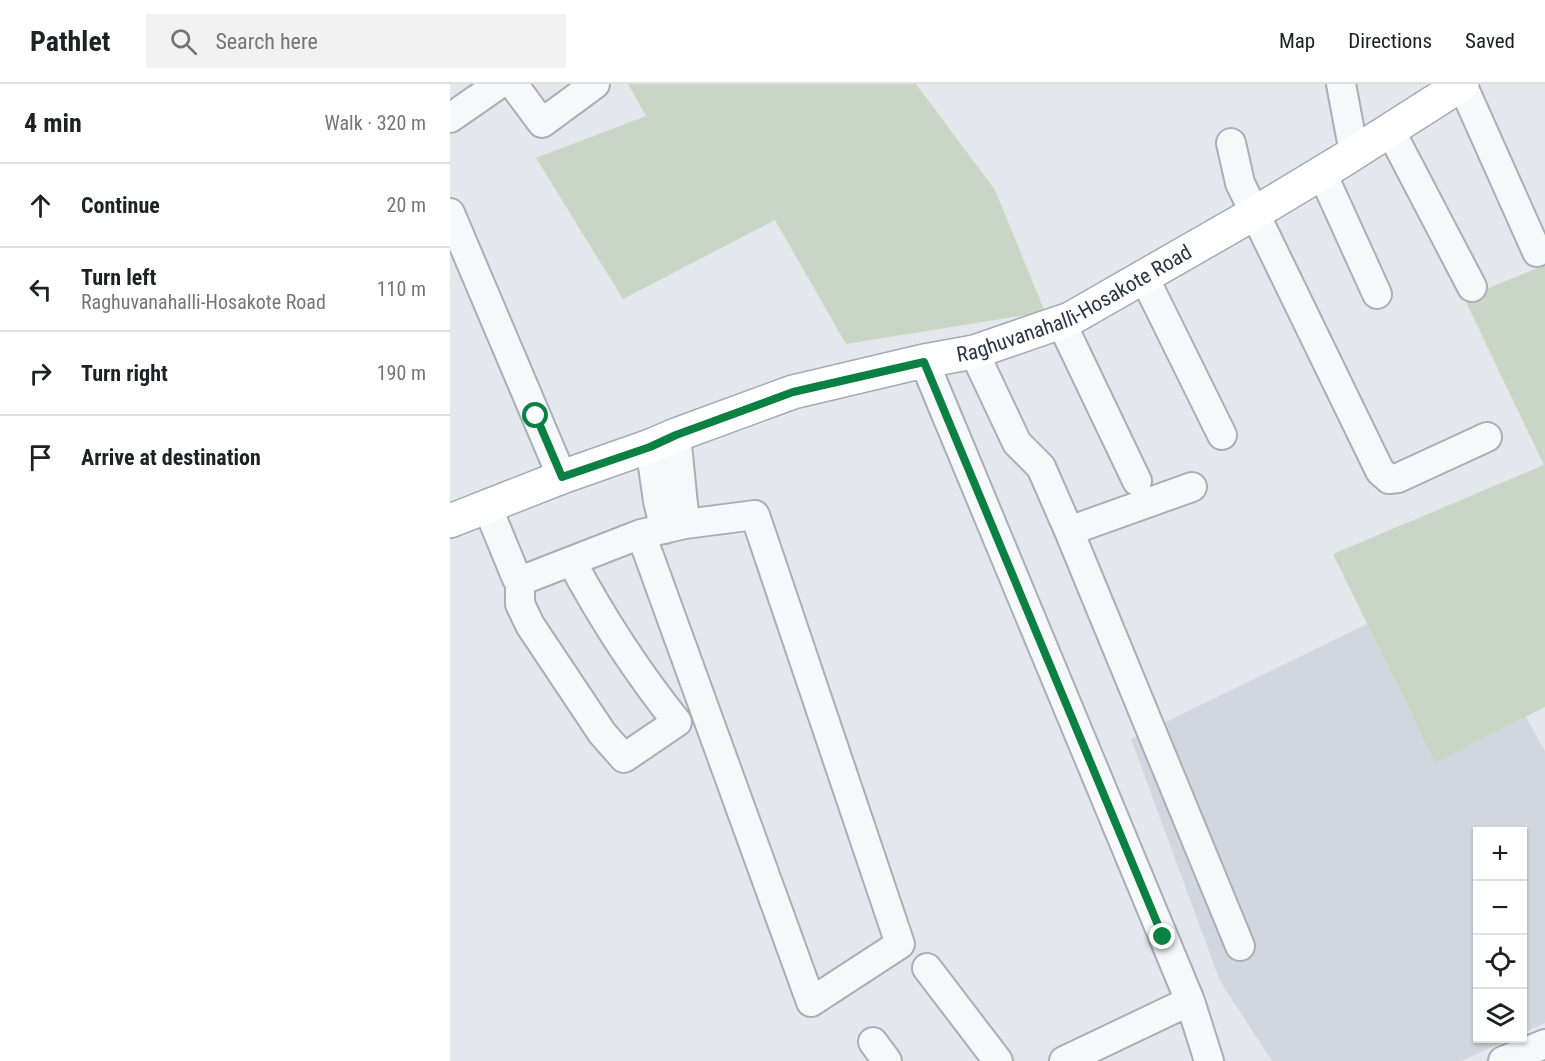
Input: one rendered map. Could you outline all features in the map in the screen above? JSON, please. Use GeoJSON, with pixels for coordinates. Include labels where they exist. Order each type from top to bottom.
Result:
{"type":"FeatureCollection","features":[{"type":"Feature","properties":{"kind":"main road","name":"Raghuvanahalli-Hosakote Road"},"geometry":{"type":"LineString","coordinates":[[462,511],[663,441],[793,392],[974,352],[1070,320],[1322,173],[1462,84]]}},
{"type":"Feature","properties":{"kind":"street"},"geometry":{"type":"LineString","coordinates":[[450,118],[499,84]]}},
{"type":"Feature","properties":{"kind":"street"},"geometry":{"type":"LineString","coordinates":[[513,84],[542,123],[595,84]]}},
{"type":"Feature","properties":{"kind":"street"},"geometry":{"type":"LineString","coordinates":[[1341,84],[1354,153]]}},
{"type":"Feature","properties":{"kind":"street"},"geometry":{"type":"LineString","coordinates":[[1462,84],[1537,252]]}},
{"type":"Feature","properties":{"kind":"street"},"geometry":{"type":"LineString","coordinates":[[1390,130],[1472,287]]}},
{"type":"Feature","properties":{"kind":"street"},"geometry":{"type":"LineString","coordinates":[[1231,143],[1240,183],[1380,471],[1389,479],[1398,478],[1487,437]]}},
{"type":"Feature","properties":{"kind":"street"},"geometry":{"type":"LineString","coordinates":[[1322,173],[1377,294]]}},
{"type":"Feature","properties":{"kind":"street"},"geometry":{"type":"LineString","coordinates":[[450,213],[562,477]]}},
{"type":"Feature","properties":{"kind":"street"},"geometry":{"type":"LineString","coordinates":[[1144,277],[1222,435]]}},
{"type":"Feature","properties":{"kind":"street"},"geometry":{"type":"LineString","coordinates":[[1062,322],[1137,481]]}},
{"type":"Feature","properties":{"kind":"street"},"geometry":{"type":"LineString","coordinates":[[974,352],[1017,443],[1041,467],[1240,946]]}},
{"type":"Feature","properties":{"kind":"street"},"geometry":{"type":"LineString","coordinates":[[924,362],[1190,1001],[1209,1061]]}},
{"type":"Feature","properties":{"kind":"street"},"geometry":{"type":"LineString","coordinates":[[520,581],[664,529],[755,515],[900,944],[811,1002],[664,529],[658,501],[663,441]]}},
{"type":"Feature","properties":{"kind":"street"},"geometry":{"type":"LineString","coordinates":[[1069,531],[1192,487]]}},
{"type":"Feature","properties":{"kind":"street"},"geometry":{"type":"LineString","coordinates":[[462,511],[520,581],[520,604],[531,625],[602,733],[624,758],[677,722],[645,681],[572,562]]}},
{"type":"Feature","properties":{"kind":"street"},"geometry":{"type":"LineString","coordinates":[[927,968],[998,1061]]}},
{"type":"Feature","properties":{"kind":"street"},"geometry":{"type":"LineString","coordinates":[[1064,1061],[1190,1001]]}},
{"type":"Feature","properties":{"kind":"street"},"geometry":{"type":"LineString","coordinates":[[1503,1061],[1545,1044]]}},
{"type":"Feature","properties":{"kind":"shaded area"},"geometry":{"type":"Polygon","coordinates":[[[1367,624],[1435,763],[1526,717],[1545,751],[1545,1023],[1527,1031],[1527,827],[1473,827],[1473,1043],[1501,1043],[1461,1061],[1272,1061],[1220,981],[1131,739],[1367,624]]]}},
{"type":"Feature","properties":{"kind":"green space"},"geometry":{"type":"Polygon","coordinates":[[[628,84],[916,84],[995,190],[1045,312],[846,344],[775,220],[623,299],[536,158],[646,116],[628,84]]]}},
{"type":"Feature","properties":{"kind":"green space"},"geometry":{"type":"Polygon","coordinates":[[[1545,265],[1545,707],[1435,763],[1333,554],[1544,465],[1464,298],[1545,265]]]}},
{"type":"Feature","properties":{"kind":"route"},"geometry":{"type":"LineString","coordinates":[[536,416],[562,477],[650,447],[676,435],[793,392],[924,362],[1163,937]]}}]}
